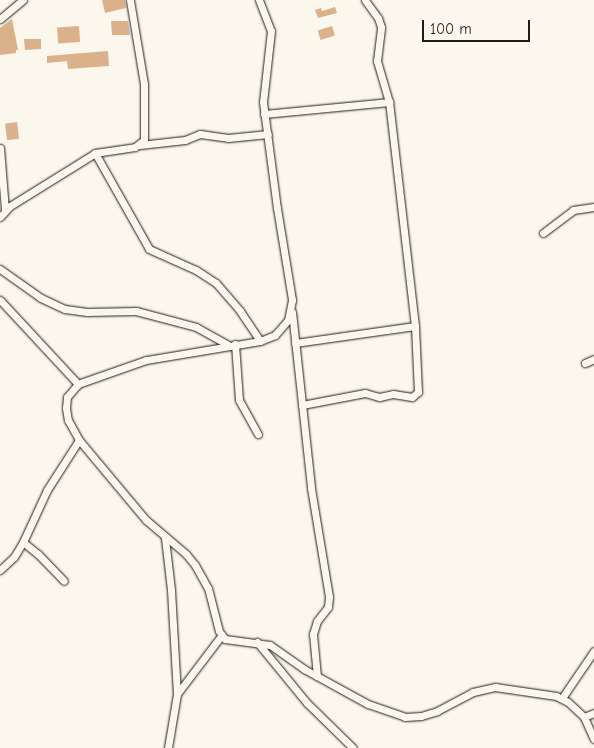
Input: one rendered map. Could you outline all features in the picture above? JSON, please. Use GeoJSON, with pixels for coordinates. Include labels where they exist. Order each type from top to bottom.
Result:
{"type":"FeatureCollection","features":[{"type":"Feature","properties":{"kind":"street"},"geometry":{"type":"LineString","coordinates":[[0,19],[23,0]]}},
{"type":"Feature","properties":{"kind":"street"},"geometry":{"type":"LineString","coordinates":[[130,0],[144,84],[146,135],[140,144]]}},
{"type":"Feature","properties":{"kind":"street"},"geometry":{"type":"LineString","coordinates":[[259,0],[268,22],[272,40],[264,82],[264,114],[292,309],[311,488],[329,597],[328,607],[318,621],[313,634],[316,676]]}},
{"type":"Feature","properties":{"kind":"street"},"geometry":{"type":"LineString","coordinates":[[302,405],[365,393],[379,397],[393,394],[415,396],[418,392],[415,326],[389,102],[377,62],[381,27],[378,18],[365,0]]}},
{"type":"Feature","properties":{"kind":"street"},"geometry":{"type":"LineString","coordinates":[[264,114],[389,102]]}},
{"type":"Feature","properties":{"kind":"street"},"geometry":{"type":"LineString","coordinates":[[0,217],[5,210],[95,153],[140,144],[185,140],[200,134],[237,138],[268,134]]}},
{"type":"Feature","properties":{"kind":"street"},"geometry":{"type":"LineString","coordinates":[[0,148],[5,210]]}},
{"type":"Feature","properties":{"kind":"street"},"geometry":{"type":"LineString","coordinates":[[95,153],[149,249],[196,270],[216,283],[240,311],[260,341]]}},
{"type":"Feature","properties":{"kind":"street"},"geometry":{"type":"LineString","coordinates":[[543,233],[573,210],[594,207]]}},
{"type":"Feature","properties":{"kind":"street"},"geometry":{"type":"LineString","coordinates":[[0,269],[40,298],[65,309],[87,312],[136,311],[196,327],[232,345]]}},
{"type":"Feature","properties":{"kind":"street"},"geometry":{"type":"LineString","coordinates":[[0,300],[78,384]]}},
{"type":"Feature","properties":{"kind":"street"},"geometry":{"type":"LineString","coordinates":[[292,309],[282,329],[260,341],[146,360],[78,384],[67,397],[66,408],[68,420],[79,440],[135,508],[165,538],[186,554],[203,577],[221,636],[232,642],[258,642],[270,645],[316,676],[368,704],[389,713],[405,717],[421,716],[437,711],[473,692],[495,686],[562,698],[584,717],[594,739]]}},
{"type":"Feature","properties":{"kind":"street"},"geometry":{"type":"LineString","coordinates":[[296,343],[415,326]]}},
{"type":"Feature","properties":{"kind":"street"},"geometry":{"type":"LineString","coordinates":[[232,345],[239,400],[258,434]]}},
{"type":"Feature","properties":{"kind":"street"},"geometry":{"type":"LineString","coordinates":[[585,363],[594,359]]}},
{"type":"Feature","properties":{"kind":"street"},"geometry":{"type":"LineString","coordinates":[[0,570],[14,557],[47,490],[79,440]]}},
{"type":"Feature","properties":{"kind":"street"},"geometry":{"type":"LineString","coordinates":[[165,538],[171,590],[177,694],[168,748]]}},
{"type":"Feature","properties":{"kind":"street"},"geometry":{"type":"LineString","coordinates":[[23,542],[38,554],[64,581]]}},
{"type":"Feature","properties":{"kind":"street"},"geometry":{"type":"LineString","coordinates":[[177,694],[221,636]]}},
{"type":"Feature","properties":{"kind":"street"},"geometry":{"type":"LineString","coordinates":[[258,642],[307,703],[354,748]]}},
{"type":"Feature","properties":{"kind":"street"},"geometry":{"type":"LineString","coordinates":[[562,698],[594,651]]}},
{"type":"Feature","properties":{"kind":"street"},"geometry":{"type":"LineString","coordinates":[[584,717],[594,713]]}},
{"type":"Feature","properties":{"kind":"building"},"geometry":{"type":"Polygon","coordinates":[[[102,0],[125,0],[126,8],[105,13],[102,0]]]}},
{"type":"Feature","properties":{"kind":"building"},"geometry":{"type":"Polygon","coordinates":[[[335,7],[337,13],[318,18],[315,10],[321,8],[322,11],[335,7]]]}},
{"type":"Feature","properties":{"kind":"building"},"geometry":{"type":"Polygon","coordinates":[[[12,19],[18,50],[16,50],[16,53],[0,55],[0,28],[12,19]]]}},
{"type":"Feature","properties":{"kind":"building"},"geometry":{"type":"Polygon","coordinates":[[[111,21],[128,21],[130,35],[112,35],[111,21]]]}},
{"type":"Feature","properties":{"kind":"building"},"geometry":{"type":"Polygon","coordinates":[[[79,26],[80,42],[58,43],[57,28],[79,26]]]}},
{"type":"Feature","properties":{"kind":"building"},"geometry":{"type":"Polygon","coordinates":[[[332,26],[335,36],[321,40],[318,30],[332,26]]]}},
{"type":"Feature","properties":{"kind":"building"},"geometry":{"type":"Polygon","coordinates":[[[24,39],[41,39],[41,49],[25,50],[24,39]]]}},
{"type":"Feature","properties":{"kind":"building"},"geometry":{"type":"Polygon","coordinates":[[[108,51],[109,66],[68,69],[67,61],[47,63],[47,56],[108,51]]]}},
{"type":"Feature","properties":{"kind":"building"},"geometry":{"type":"Polygon","coordinates":[[[17,122],[19,139],[7,140],[5,123],[17,122]]]}}]}
